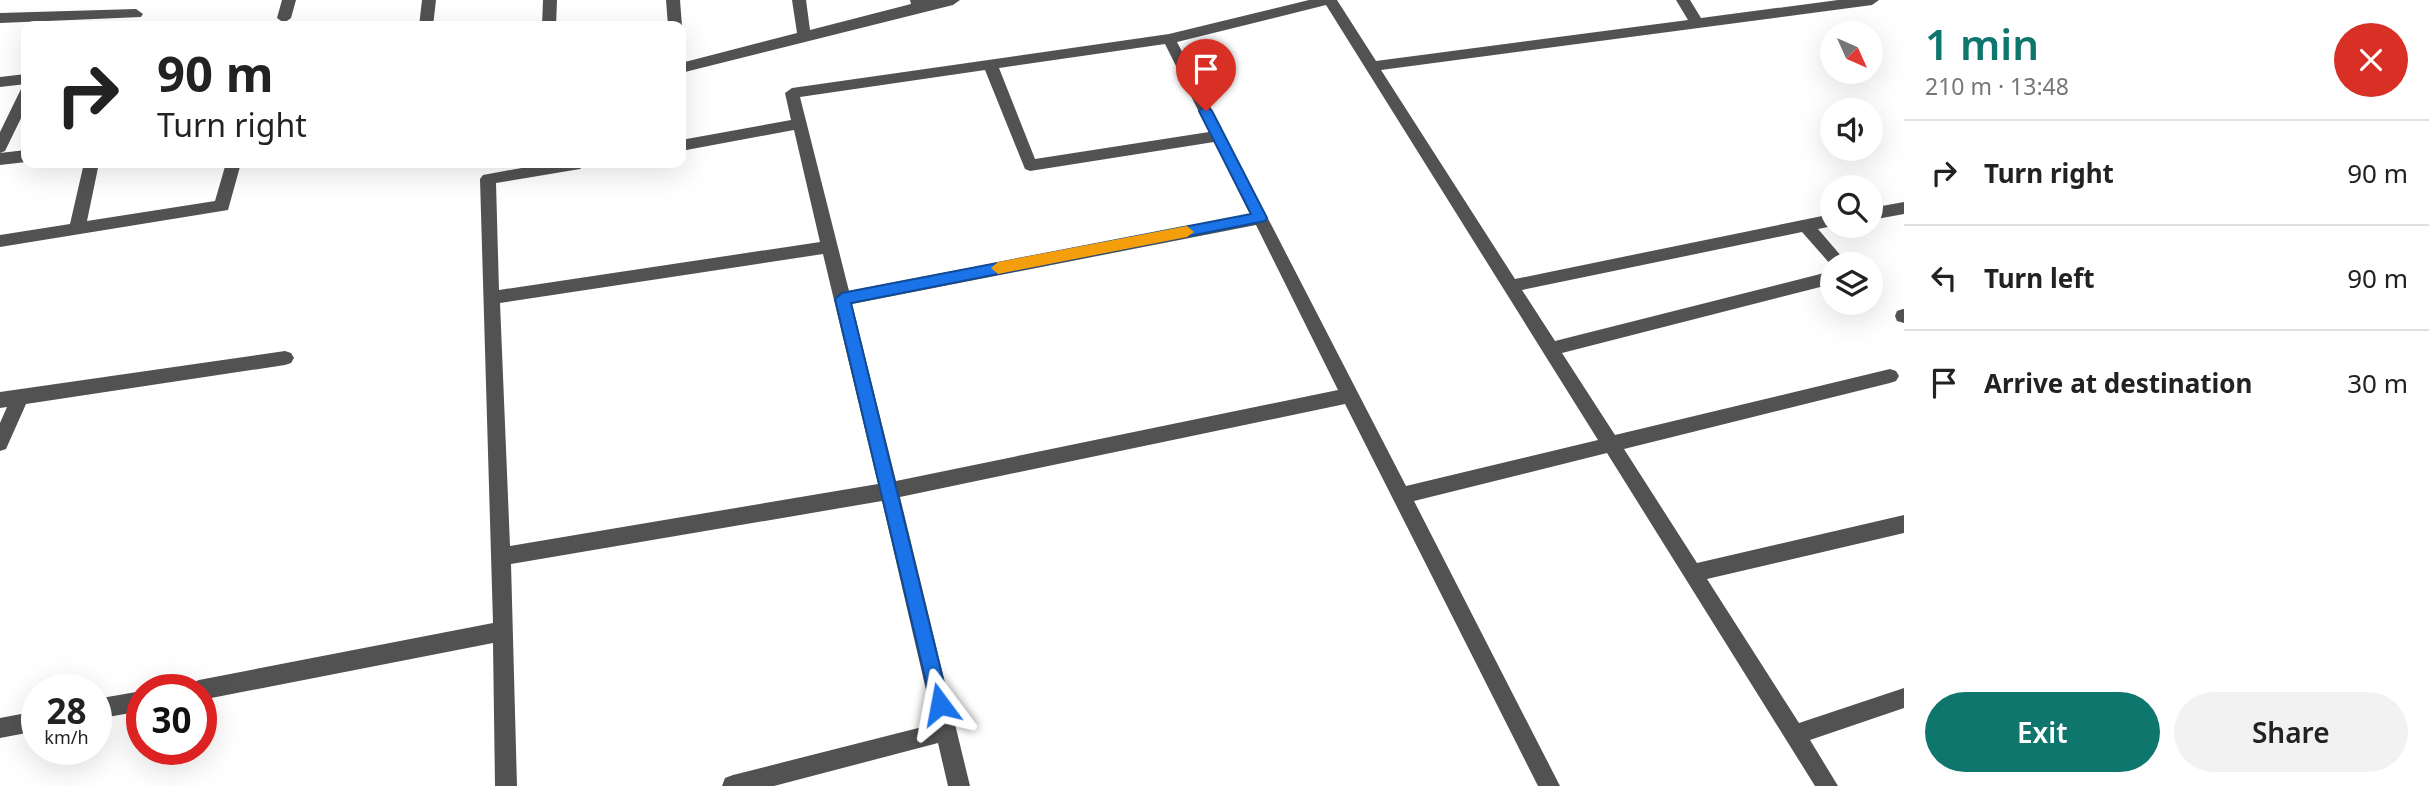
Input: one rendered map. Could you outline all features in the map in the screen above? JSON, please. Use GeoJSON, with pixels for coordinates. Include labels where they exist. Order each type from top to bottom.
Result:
{"type":"FeatureCollection","features":[{"type":"Feature","properties":{"kind":"street"},"geometry":{"type":"LineString","coordinates":[[0,18],[135,20],[141,0]]}},
{"type":"Feature","properties":{"kind":"street"},"geometry":{"type":"LineString","coordinates":[[284,18],[289,0]]}},
{"type":"Feature","properties":{"kind":"street"},"geometry":{"type":"LineString","coordinates":[[427,21],[429,0]]}},
{"type":"Feature","properties":{"kind":"street"},"geometry":{"type":"LineString","coordinates":[[549,21],[550,0]]}},
{"type":"Feature","properties":{"kind":"street"},"geometry":{"type":"LineString","coordinates":[[673,0],[675,21]]}},
{"type":"Feature","properties":{"kind":"street"},"geometry":{"type":"LineString","coordinates":[[799,0],[804,37]]}},
{"type":"Feature","properties":{"kind":"street"},"geometry":{"type":"LineString","coordinates":[[686,67],[918,4],[953,0]]}},
{"type":"Feature","properties":{"kind":"street"},"geometry":{"type":"LineString","coordinates":[[959,786],[792,93],[1169,39],[1329,0],[1827,786]]}},
{"type":"Feature","properties":{"kind":"street"},"geometry":{"type":"LineString","coordinates":[[1683,0],[1697,23]]}},
{"type":"Feature","properties":{"kind":"street"},"geometry":{"type":"LineString","coordinates":[[1372,66],[1697,23],[1801,4],[1872,0]]}},
{"type":"Feature","properties":{"kind":"street"},"geometry":{"type":"LineString","coordinates":[[1169,39],[1549,786]]}},
{"type":"Feature","properties":{"kind":"street"},"geometry":{"type":"LineString","coordinates":[[990,64],[1030,165],[1218,136]]}},
{"type":"Feature","properties":{"kind":"street"},"geometry":{"type":"LineString","coordinates":[[0,82],[21,80]]}},
{"type":"Feature","properties":{"kind":"street"},"geometry":{"type":"LineString","coordinates":[[0,147],[21,103]]}},
{"type":"Feature","properties":{"kind":"street"},"geometry":{"type":"LineString","coordinates":[[686,144],[800,124]]}},
{"type":"Feature","properties":{"kind":"street"},"geometry":{"type":"LineString","coordinates":[[0,159],[21,157]]}},
{"type":"Feature","properties":{"kind":"street"},"geometry":{"type":"LineString","coordinates":[[77,229],[91,168]]}},
{"type":"Feature","properties":{"kind":"street"},"geometry":{"type":"LineString","coordinates":[[0,241],[222,206],[232,168]]}},
{"type":"Feature","properties":{"kind":"street"},"geometry":{"type":"LineString","coordinates":[[506,786],[488,179],[551,168]]}},
{"type":"Feature","properties":{"kind":"street"},"geometry":{"type":"LineString","coordinates":[[1883,212],[1904,208]]}},
{"type":"Feature","properties":{"kind":"street"},"geometry":{"type":"LineString","coordinates":[[842,299],[1260,218]]}},
{"type":"Feature","properties":{"kind":"street"},"geometry":{"type":"LineString","coordinates":[[1511,286],[1820,222]]}},
{"type":"Feature","properties":{"kind":"street"},"geometry":{"type":"LineString","coordinates":[[1805,225],[1829,252]]}},
{"type":"Feature","properties":{"kind":"street"},"geometry":{"type":"LineString","coordinates":[[491,298],[830,247]]}},
{"type":"Feature","properties":{"kind":"street"},"geometry":{"type":"LineString","coordinates":[[1550,349],[1820,280]]}},
{"type":"Feature","properties":{"kind":"street"},"geometry":{"type":"LineString","coordinates":[[0,400],[285,358]]}},
{"type":"Feature","properties":{"kind":"street"},"geometry":{"type":"LineString","coordinates":[[1401,496],[1890,376]]}},
{"type":"Feature","properties":{"kind":"street"},"geometry":{"type":"LineString","coordinates":[[501,557],[889,491],[1350,395]]}},
{"type":"Feature","properties":{"kind":"street"},"geometry":{"type":"LineString","coordinates":[[0,443],[20,397]]}},
{"type":"Feature","properties":{"kind":"street"},"geometry":{"type":"LineString","coordinates":[[1693,573],[1904,524]]}},
{"type":"Feature","properties":{"kind":"street"},"geometry":{"type":"LineString","coordinates":[[217,687],[503,631]]}},
{"type":"Feature","properties":{"kind":"street"},"geometry":{"type":"LineString","coordinates":[[1794,734],[1904,698]]}},
{"type":"Feature","properties":{"kind":"street"},"geometry":{"type":"LineString","coordinates":[[0,728],[21,724]]}},
{"type":"Feature","properties":{"kind":"street"},"geometry":{"type":"LineString","coordinates":[[733,786],[946,731]]}},
{"type":"Feature","properties":{"kind":"slow traffic"},"geometry":{"type":"LineString","coordinates":[[998,268],[1187,232]]}},
{"type":"Feature","properties":{"kind":"route"},"geometry":{"type":"LineString","coordinates":[[940,704],[842,299],[1260,218],[1206,111]]}}]}
